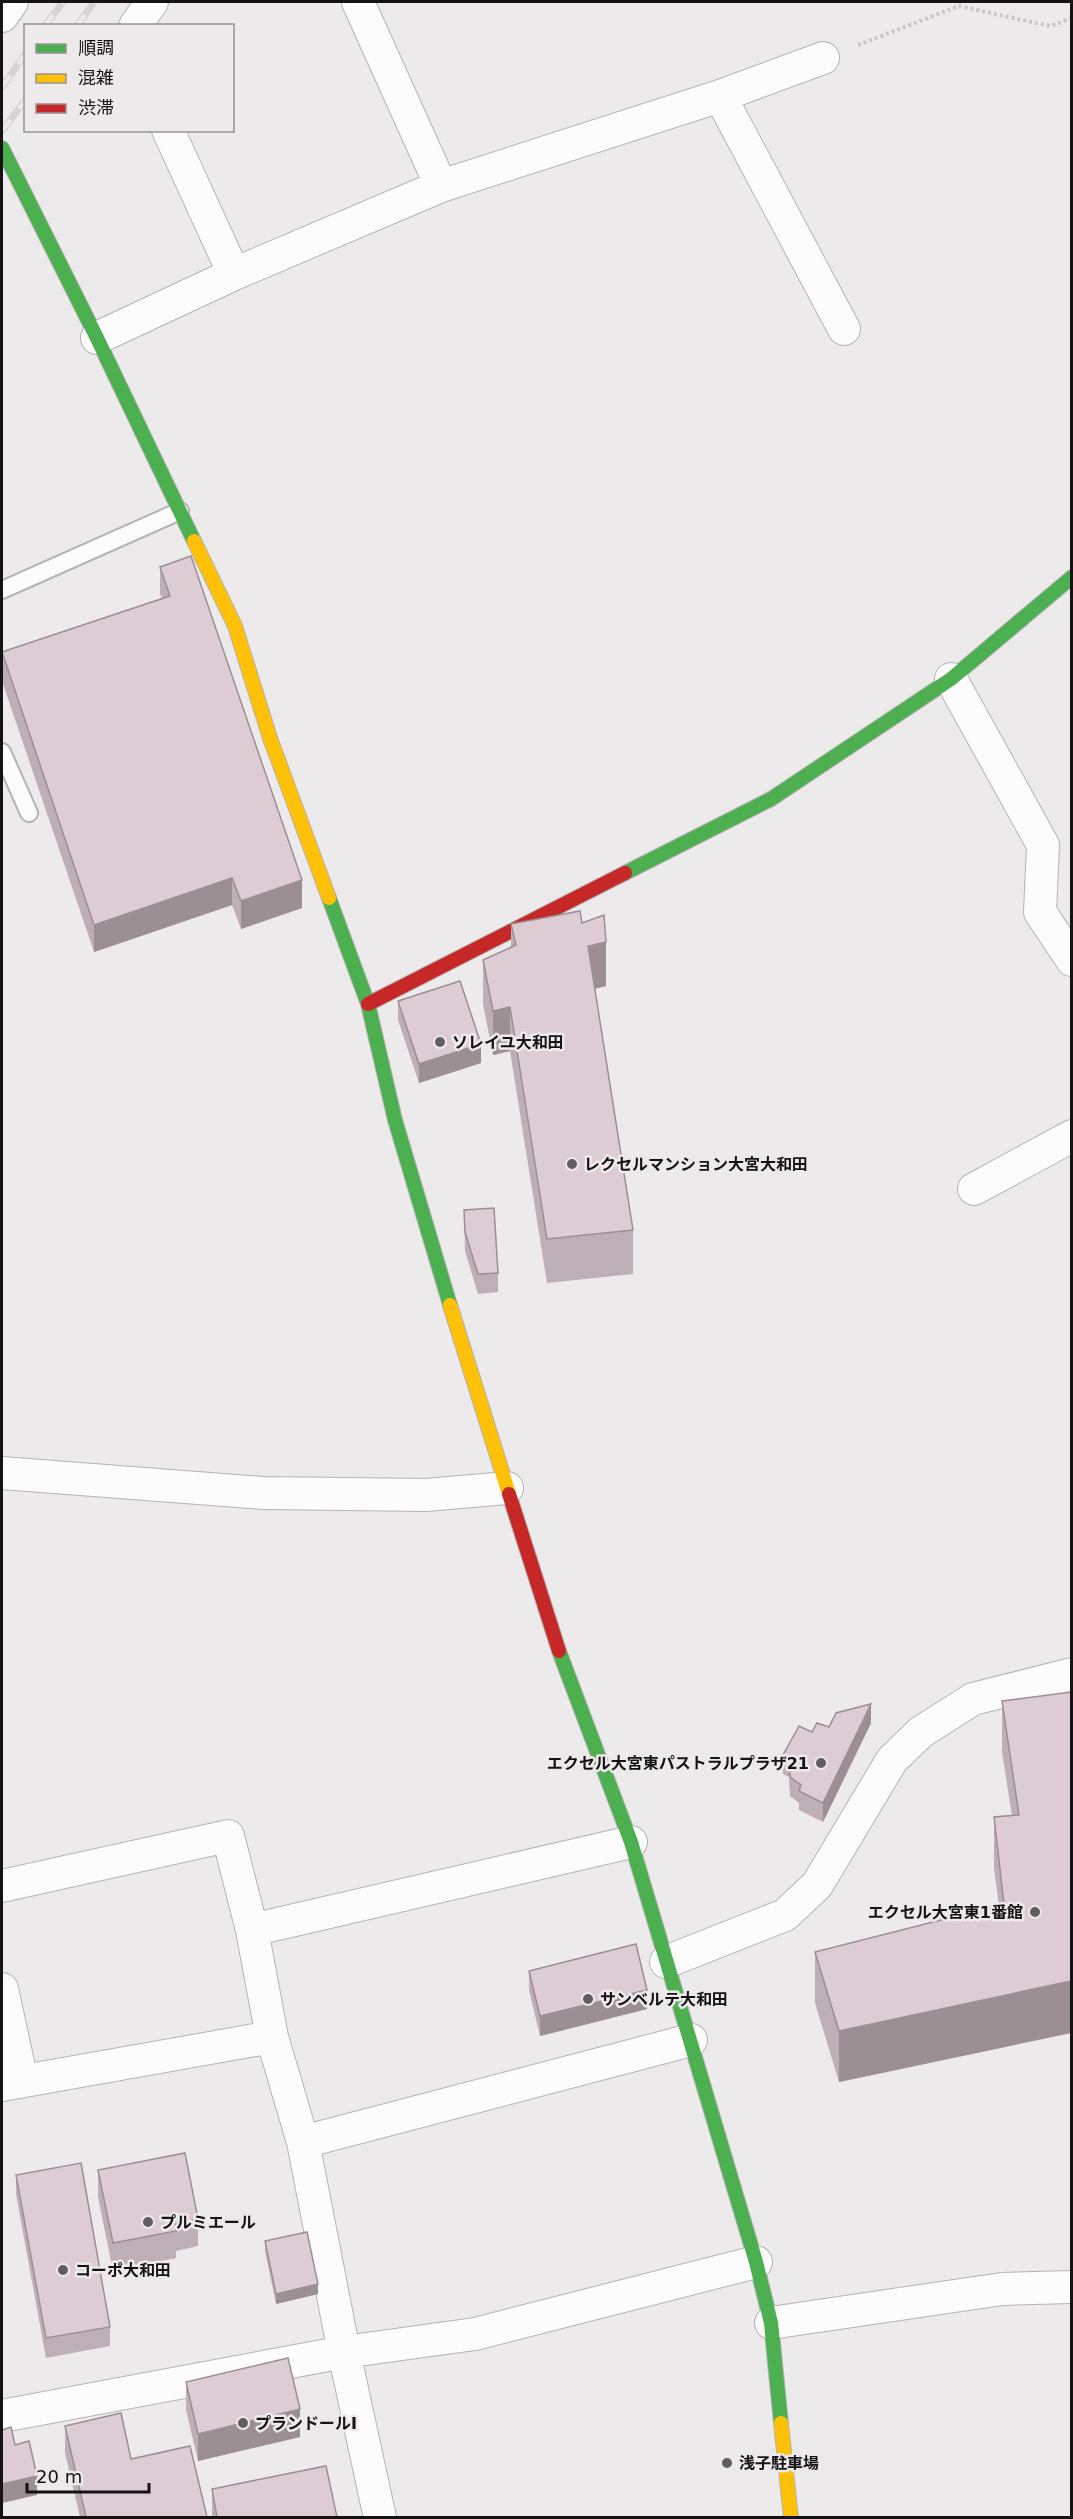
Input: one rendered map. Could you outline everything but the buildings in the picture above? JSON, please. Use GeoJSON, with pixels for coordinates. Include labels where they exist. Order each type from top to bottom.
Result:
{"type":"FeatureCollection","features":[{"type":"Feature","properties":{"kind":"street"},"geometry":{"type":"LineString","coordinates":[[2,16],[12,2]]}},
{"type":"Feature","properties":{"kind":"street"},"geometry":{"type":"LineString","coordinates":[[136,24],[152,2]]}},
{"type":"Feature","properties":{"kind":"street"},"geometry":{"type":"LineString","coordinates":[[358,2],[441,186]]}},
{"type":"Feature","properties":{"kind":"street"},"geometry":{"type":"LineString","coordinates":[[97,338],[234,274],[441,186],[720,96],[823,58]]}},
{"type":"Feature","properties":{"kind":"street"},"geometry":{"type":"LineString","coordinates":[[720,96],[843,329]]}},
{"type":"Feature","properties":{"kind":"street"},"geometry":{"type":"LineString","coordinates":[[169,132],[234,274]]}},
{"type":"Feature","properties":{"kind":"street"},"geometry":{"type":"LineString","coordinates":[[2,148],[97,338],[235,626],[270,738],[368,1004],[395,1120],[507,1488],[561,1659],[631,1842],[756,2262],[771,2323],[791,2517]]}},
{"type":"Feature","properties":{"kind":"street"},"geometry":{"type":"LineString","coordinates":[[368,1004],[771,799],[951,680],[1071,577]]}},
{"type":"Feature","properties":{"kind":"street"},"geometry":{"type":"LineString","coordinates":[[951,680],[1043,845],[1040,912],[1071,960]]}},
{"type":"Feature","properties":{"kind":"street"},"geometry":{"type":"LineString","coordinates":[[974,1189],[1071,1136]]}},
{"type":"Feature","properties":{"kind":"street"},"geometry":{"type":"LineString","coordinates":[[2,1473],[263,1493],[426,1496],[507,1488]]}},
{"type":"Feature","properties":{"kind":"street"},"geometry":{"type":"LineString","coordinates":[[666,1962],[785,1915],[818,1885],[892,1760],[921,1732],[974,1699],[1071,1674]]}},
{"type":"Feature","properties":{"kind":"street"},"geometry":{"type":"LineString","coordinates":[[2,1886],[228,1836],[252,1930],[272,2037],[303,2142],[344,2352],[380,2517]]}},
{"type":"Feature","properties":{"kind":"street"},"geometry":{"type":"LineString","coordinates":[[252,1930],[631,1842]]}},
{"type":"Feature","properties":{"kind":"street"},"geometry":{"type":"LineString","coordinates":[[2,1989],[12,2083],[272,2037]]}},
{"type":"Feature","properties":{"kind":"street"},"geometry":{"type":"LineString","coordinates":[[303,2142],[691,2040]]}},
{"type":"Feature","properties":{"kind":"street"},"geometry":{"type":"LineString","coordinates":[[2,2416],[344,2352],[475,2334],[756,2262]]}},
{"type":"Feature","properties":{"kind":"street"},"geometry":{"type":"LineString","coordinates":[[771,2323],[1002,2289],[1071,2287]]}},
{"type":"Feature","properties":{"kind":"lane"},"geometry":{"type":"LineString","coordinates":[[2,590],[180,511]]}},
{"type":"Feature","properties":{"kind":"lane"},"geometry":{"type":"LineString","coordinates":[[2,752],[28,813]]}},
{"type":"Feature","properties":{"kind":"path"},"geometry":{"type":"LineString","coordinates":[[823,58],[959,6],[1050,26],[1071,18]]}},
{"type":"Feature","properties":{"kind":"railway"},"geometry":{"type":"LineString","coordinates":[[46,24],[63,2]]}},
{"type":"Feature","properties":{"kind":"railway"},"geometry":{"type":"LineString","coordinates":[[78,24],[94,2]]}},
{"type":"Feature","properties":{"kind":"railway"},"geometry":{"type":"LineString","coordinates":[[2,87],[24,56]]}},
{"type":"Feature","properties":{"kind":"railway"},"geometry":{"type":"LineString","coordinates":[[2,131],[24,102]]}},
{"type":"Feature","properties":{"kind":"traffic: fast"},"geometry":{"type":"LineString","coordinates":[[2,148],[97,338],[194,541]]}},
{"type":"Feature","properties":{"kind":"traffic: fast"},"geometry":{"type":"LineString","coordinates":[[625,873],[771,799],[951,679],[1072,577]]}},
{"type":"Feature","properties":{"kind":"traffic: fast"},"geometry":{"type":"LineString","coordinates":[[329,898],[368,1004],[395,1120],[450,1305]]}},
{"type":"Feature","properties":{"kind":"traffic: fast"},"geometry":{"type":"LineString","coordinates":[[559,1651],[631,1842],[756,2262],[771,2323],[781,2423]]}},
{"type":"Feature","properties":{"kind":"traffic: slow"},"geometry":{"type":"LineString","coordinates":[[194,541],[235,626],[270,738],[329,898]]}},
{"type":"Feature","properties":{"kind":"traffic: slow"},"geometry":{"type":"LineString","coordinates":[[450,1305],[509,1494]]}},
{"type":"Feature","properties":{"kind":"traffic: slow"},"geometry":{"type":"LineString","coordinates":[[781,2423],[791,2518]]}},
{"type":"Feature","properties":{"kind":"traffic: jam"},"geometry":{"type":"LineString","coordinates":[[368,1004],[625,873]]}},
{"type":"Feature","properties":{"kind":"traffic: jam"},"geometry":{"type":"LineString","coordinates":[[509,1494],[559,1651]]}},
{"type":"Feature","properties":{"kind":"place","name":"ソレイユ大和田"},"geometry":{"type":"Point","coordinates":[440,1042]}},
{"type":"Feature","properties":{"kind":"place","name":"レクセルマンション大宮大和田"},"geometry":{"type":"Point","coordinates":[572,1164]}},
{"type":"Feature","properties":{"kind":"place","name":"エクセル大宮東パストラルプラザ21"},"geometry":{"type":"Point","coordinates":[821,1763]}},
{"type":"Feature","properties":{"kind":"place","name":"エクセル大宮東1番館"},"geometry":{"type":"Point","coordinates":[1035,1912]}},
{"type":"Feature","properties":{"kind":"place","name":"サンベルテ大和田"},"geometry":{"type":"Point","coordinates":[588,1999]}},
{"type":"Feature","properties":{"kind":"place","name":"プルミエール"},"geometry":{"type":"Point","coordinates":[148,2222]}},
{"type":"Feature","properties":{"kind":"place","name":"コーポ大和田"},"geometry":{"type":"Point","coordinates":[63,2270]}},
{"type":"Feature","properties":{"kind":"place","name":"プランドールⅠ"},"geometry":{"type":"Point","coordinates":[243,2423]}},
{"type":"Feature","properties":{"kind":"place","name":"浅子駐車場"},"geometry":{"type":"Point","coordinates":[727,2463]}}]}
